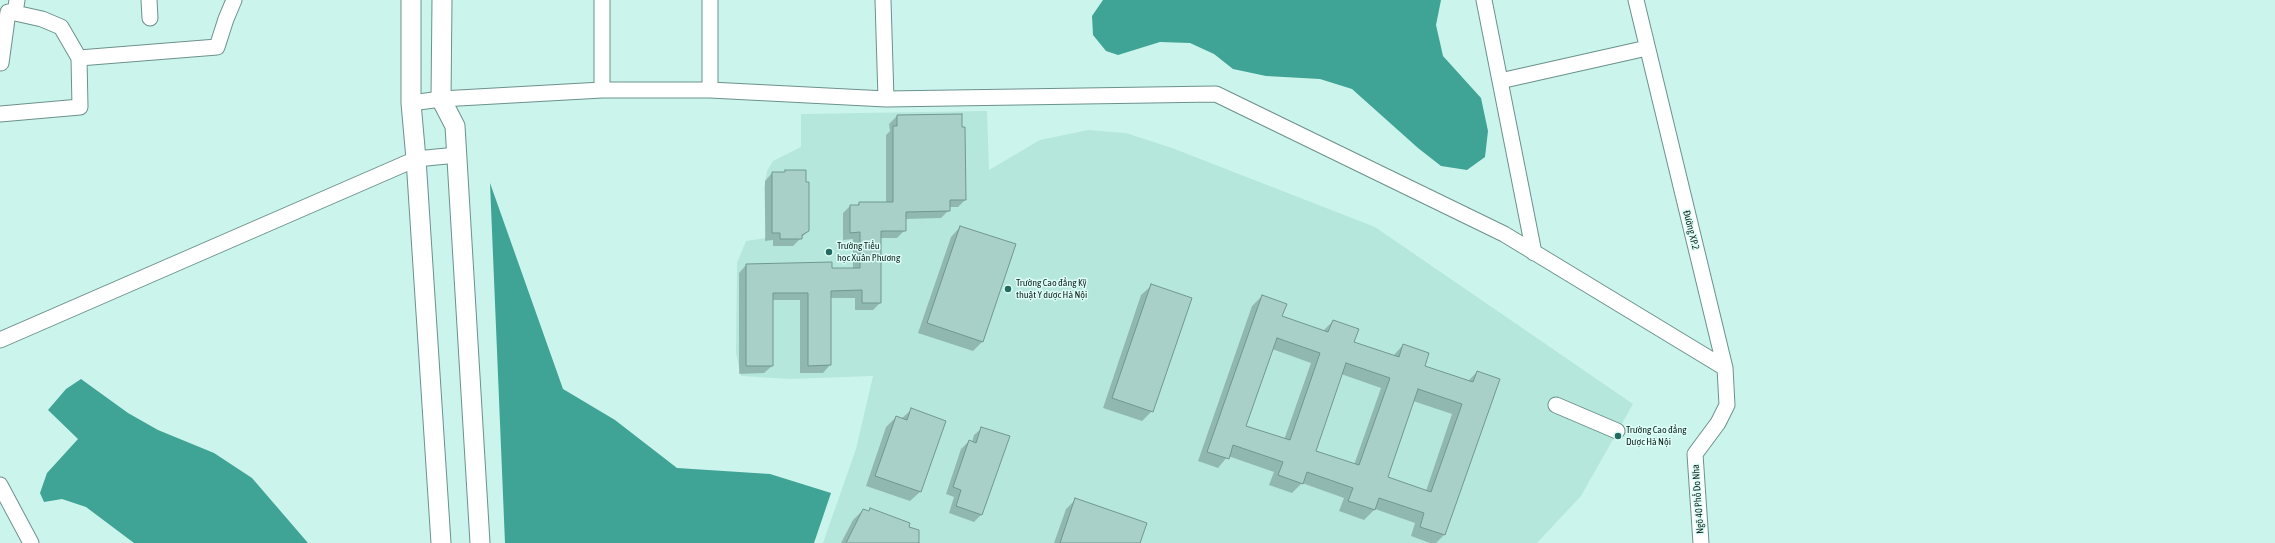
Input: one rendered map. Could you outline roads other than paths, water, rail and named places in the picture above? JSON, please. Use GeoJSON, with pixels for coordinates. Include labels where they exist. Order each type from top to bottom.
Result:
{"type":"FeatureCollection","features":[{"type":"Feature","properties":{"kind":"street"},"geometry":{"type":"LineString","coordinates":[[150,0],[150,18]]}},
{"type":"Feature","properties":{"kind":"street"},"geometry":{"type":"LineString","coordinates":[[79,58],[217,48],[234,0]]}},
{"type":"Feature","properties":{"kind":"street"},"geometry":{"type":"LineString","coordinates":[[411,0],[410,103],[416,159],[441,543]]}},
{"type":"Feature","properties":{"kind":"street"},"geometry":{"type":"LineString","coordinates":[[442,0],[441,99],[456,126],[480,543]]}},
{"type":"Feature","properties":{"kind":"street"},"geometry":{"type":"LineString","coordinates":[[602,0],[602,90]]}},
{"type":"Feature","properties":{"kind":"street"},"geometry":{"type":"LineString","coordinates":[[710,0],[710,90]]}},
{"type":"Feature","properties":{"kind":"street"},"geometry":{"type":"LineString","coordinates":[[883,0],[886,99]]}},
{"type":"Feature","properties":{"kind":"street"},"geometry":{"type":"LineString","coordinates":[[1484,0],[1534,253]]}},
{"type":"Feature","properties":{"kind":"street","name":"Đường XP.2"},"geometry":{"type":"LineString","coordinates":[[1636,0],[1724,368],[1726,405],[1718,423],[1695,454]]}},
{"type":"Feature","properties":{"kind":"street"},"geometry":{"type":"LineString","coordinates":[[0,114],[80,107],[79,58],[61,27],[16,7],[8,12],[1,63]]}},
{"type":"Feature","properties":{"kind":"street"},"geometry":{"type":"LineString","coordinates":[[1500,81],[1647,48]]}},
{"type":"Feature","properties":{"kind":"street"},"geometry":{"type":"LineString","coordinates":[[410,103],[441,99],[602,90],[710,90],[886,99],[1216,94],[1504,234],[1724,368]]}},
{"type":"Feature","properties":{"kind":"street"},"geometry":{"type":"LineString","coordinates":[[0,340],[5,336],[416,159],[457,155]]}},
{"type":"Feature","properties":{"kind":"street"},"geometry":{"type":"LineString","coordinates":[[1556,405],[1617,431]]}},
{"type":"Feature","properties":{"kind":"street","name":"Ngõ 40 Phố Do Nha"},"geometry":{"type":"LineString","coordinates":[[1695,454],[1701,543]]}},
{"type":"Feature","properties":{"kind":"street"},"geometry":{"type":"LineString","coordinates":[[0,485],[5,508],[31,543]]}},
{"type":"Feature","properties":{"kind":"place","name":"Trường Tiểu học Xuân Phương"},"geometry":{"type":"Point","coordinates":[829,252]}},
{"type":"Feature","properties":{"kind":"place","name":"Trường Cao đẳng Kỹ thuật Y dược Hà Nội"},"geometry":{"type":"Point","coordinates":[1008,289]}},
{"type":"Feature","properties":{"kind":"place","name":"Trường Cao đẳng Dược Hà Nội"},"geometry":{"type":"Point","coordinates":[1618,436]}}]}
